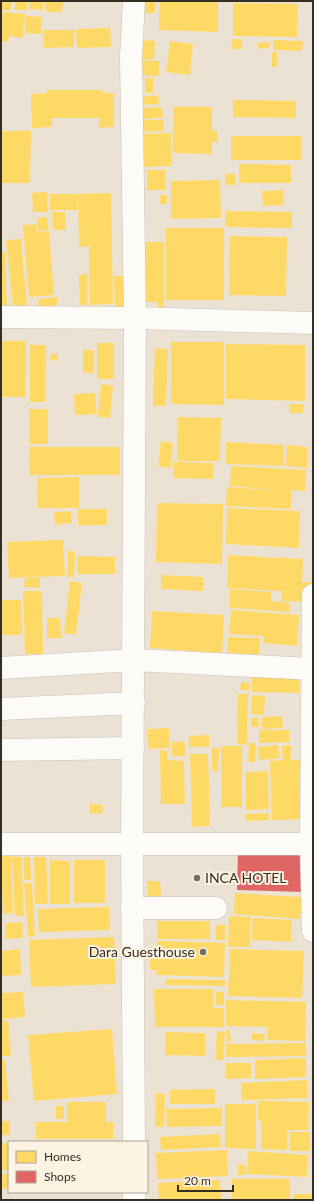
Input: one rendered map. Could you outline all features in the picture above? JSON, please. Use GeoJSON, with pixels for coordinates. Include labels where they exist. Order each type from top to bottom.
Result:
{"type":"FeatureCollection","features":[{"type":"Feature","properties":{"kind":"street"},"geometry":{"type":"LineString","coordinates":[[134,1],[131,56],[135,318],[132,844],[134,1141]]}},
{"type":"Feature","properties":{"kind":"street"},"geometry":{"type":"LineString","coordinates":[[1,317],[135,318],[313,323]]}},
{"type":"Feature","properties":{"kind":"street"},"geometry":{"type":"LineString","coordinates":[[313,595],[313,931]]}},
{"type":"Feature","properties":{"kind":"street"},"geometry":{"type":"LineString","coordinates":[[1,668],[134,660],[313,668]]}},
{"type":"Feature","properties":{"kind":"street"},"geometry":{"type":"LineString","coordinates":[[1,709],[134,703]]}},
{"type":"Feature","properties":{"kind":"street"},"geometry":{"type":"LineString","coordinates":[[1,750],[133,748]]}},
{"type":"Feature","properties":{"kind":"street"},"geometry":{"type":"LineString","coordinates":[[1,844],[312,844]]}},
{"type":"Feature","properties":{"kind":"street"},"geometry":{"type":"LineString","coordinates":[[132,908],[216,908]]}},
{"type":"Feature","properties":{"kind":"building: Homes"},"geometry":{"type":"Polygon","coordinates":[[[1,1],[11,1],[11,10],[1,10],[1,1]]]}},
{"type":"Feature","properties":{"kind":"building: Homes"},"geometry":{"type":"Polygon","coordinates":[[[15,1],[27,1],[27,10],[15,10],[15,1]]]}},
{"type":"Feature","properties":{"kind":"building: Homes"},"geometry":{"type":"Polygon","coordinates":[[[30,1],[43,1],[43,10],[30,9],[30,1]]]}},
{"type":"Feature","properties":{"kind":"building: Homes"},"geometry":{"type":"Polygon","coordinates":[[[46,1],[63,1],[62,12],[46,12],[46,1]]]}},
{"type":"Feature","properties":{"kind":"building: Homes"},"geometry":{"type":"Polygon","coordinates":[[[141,1],[155,1],[155,13],[141,13],[141,1]]]}},
{"type":"Feature","properties":{"kind":"building: Homes"},"geometry":{"type":"Polygon","coordinates":[[[160,1],[218,1],[218,32],[159,30],[160,1]]]}},
{"type":"Feature","properties":{"kind":"building: Homes"},"geometry":{"type":"Polygon","coordinates":[[[233,3],[298,4],[297,37],[233,36],[233,3]]]}},
{"type":"Feature","properties":{"kind":"building: Homes"},"geometry":{"type":"Polygon","coordinates":[[[1,12],[25,14],[23,38],[9,36],[8,42],[1,41],[1,12]]]}},
{"type":"Feature","properties":{"kind":"building: Homes"},"geometry":{"type":"Polygon","coordinates":[[[26,16],[42,17],[41,34],[25,33],[26,16]]]}},
{"type":"Feature","properties":{"kind":"building: Homes"},"geometry":{"type":"Polygon","coordinates":[[[110,28],[111,47],[77,48],[76,29],[110,28]]]}},
{"type":"Feature","properties":{"kind":"building: Homes"},"geometry":{"type":"Polygon","coordinates":[[[43,30],[74,30],[74,47],[44,48],[43,30]]]}},
{"type":"Feature","properties":{"kind":"building: Homes"},"geometry":{"type":"Polygon","coordinates":[[[231,39],[242,39],[242,49],[232,49],[231,39]]]}},
{"type":"Feature","properties":{"kind":"building: Homes"},"geometry":{"type":"Polygon","coordinates":[[[139,40],[155,41],[154,59],[138,59],[139,40]]]}},
{"type":"Feature","properties":{"kind":"building: Homes"},"geometry":{"type":"Polygon","coordinates":[[[273,40],[303,41],[302,51],[273,50],[273,40]]]}},
{"type":"Feature","properties":{"kind":"building: Homes"},"geometry":{"type":"Polygon","coordinates":[[[170,41],[193,44],[190,75],[166,72],[170,41]]]}},
{"type":"Feature","properties":{"kind":"building: Homes"},"geometry":{"type":"Polygon","coordinates":[[[269,42],[270,48],[258,49],[258,43],[269,42]]]}},
{"type":"Feature","properties":{"kind":"building: Homes"},"geometry":{"type":"Polygon","coordinates":[[[272,52],[277,52],[277,67],[272,67],[272,52]]]}},
{"type":"Feature","properties":{"kind":"building: Homes"},"geometry":{"type":"Polygon","coordinates":[[[138,60],[159,61],[159,76],[138,75],[138,60]]]}},
{"type":"Feature","properties":{"kind":"building: Homes"},"geometry":{"type":"Polygon","coordinates":[[[145,78],[153,78],[153,93],[145,93],[145,78]]]}},
{"type":"Feature","properties":{"kind":"building: Homes"},"geometry":{"type":"Polygon","coordinates":[[[47,90],[103,90],[103,93],[114,93],[114,127],[99,128],[99,118],[52,118],[52,127],[32,128],[31,94],[47,93],[47,90]]]}},
{"type":"Feature","properties":{"kind":"building: Homes"},"geometry":{"type":"Polygon","coordinates":[[[158,95],[159,104],[138,105],[137,97],[158,95]]]}},
{"type":"Feature","properties":{"kind":"building: Homes"},"geometry":{"type":"Polygon","coordinates":[[[233,100],[296,101],[296,118],[233,117],[233,100]]]}},
{"type":"Feature","properties":{"kind":"building: Homes"},"geometry":{"type":"Polygon","coordinates":[[[162,107],[163,118],[138,119],[137,108],[162,107]]]}},
{"type":"Feature","properties":{"kind":"building: Homes"},"geometry":{"type":"Polygon","coordinates":[[[173,107],[212,107],[212,131],[218,131],[218,142],[212,142],[212,154],[173,153],[173,107]]]}},
{"type":"Feature","properties":{"kind":"building: Homes"},"geometry":{"type":"Polygon","coordinates":[[[139,120],[163,120],[164,131],[139,132],[139,120]]]}},
{"type":"Feature","properties":{"kind":"building: Homes"},"geometry":{"type":"Polygon","coordinates":[[[1,131],[31,131],[30,183],[1,183],[1,131]]]}},
{"type":"Feature","properties":{"kind":"building: Homes"},"geometry":{"type":"Polygon","coordinates":[[[171,133],[172,166],[142,167],[140,134],[171,133]]]}},
{"type":"Feature","properties":{"kind":"building: Homes"},"geometry":{"type":"Polygon","coordinates":[[[231,136],[301,136],[301,160],[231,160],[231,136]]]}},
{"type":"Feature","properties":{"kind":"building: Homes"},"geometry":{"type":"Polygon","coordinates":[[[239,164],[291,165],[291,183],[239,183],[239,164]]]}},
{"type":"Feature","properties":{"kind":"building: Homes"},"geometry":{"type":"Polygon","coordinates":[[[147,170],[165,170],[165,190],[147,190],[147,170]]]}},
{"type":"Feature","properties":{"kind":"building: Homes"},"geometry":{"type":"Polygon","coordinates":[[[225,174],[235,174],[236,185],[226,185],[225,174]]]}},
{"type":"Feature","properties":{"kind":"building: Homes"},"geometry":{"type":"Polygon","coordinates":[[[220,180],[221,218],[171,219],[171,181],[220,180]]]}},
{"type":"Feature","properties":{"kind":"building: Homes"},"geometry":{"type":"Polygon","coordinates":[[[283,190],[284,205],[263,206],[262,191],[283,190]]]}},
{"type":"Feature","properties":{"kind":"building: Homes"},"geometry":{"type":"Polygon","coordinates":[[[47,192],[48,212],[33,212],[32,193],[47,192]]]}},
{"type":"Feature","properties":{"kind":"building: Homes"},"geometry":{"type":"Polygon","coordinates":[[[111,193],[113,304],[90,305],[89,246],[79,247],[78,194],[111,193]]]}},
{"type":"Feature","properties":{"kind":"building: Homes"},"geometry":{"type":"Polygon","coordinates":[[[50,194],[77,194],[77,210],[50,210],[50,194]]]}},
{"type":"Feature","properties":{"kind":"building: Homes"},"geometry":{"type":"Polygon","coordinates":[[[160,195],[167,195],[167,204],[160,204],[160,195]]]}},
{"type":"Feature","properties":{"kind":"building: Homes"},"geometry":{"type":"Polygon","coordinates":[[[226,211],[292,212],[292,228],[225,227],[226,211]]]}},
{"type":"Feature","properties":{"kind":"building: Homes"},"geometry":{"type":"Polygon","coordinates":[[[52,212],[65,212],[66,230],[53,230],[52,212]]]}},
{"type":"Feature","properties":{"kind":"building: Homes"},"geometry":{"type":"Polygon","coordinates":[[[47,217],[49,229],[38,231],[37,218],[47,217]]]}},
{"type":"Feature","properties":{"kind":"building: Homes"},"geometry":{"type":"Polygon","coordinates":[[[36,224],[37,232],[49,231],[54,295],[29,297],[23,225],[36,224]]]}},
{"type":"Feature","properties":{"kind":"building: Homes"},"geometry":{"type":"Polygon","coordinates":[[[166,228],[224,228],[224,300],[166,300],[166,228]]]}},
{"type":"Feature","properties":{"kind":"building: Homes"},"geometry":{"type":"Polygon","coordinates":[[[230,236],[287,237],[286,296],[229,295],[230,236]]]}},
{"type":"Feature","properties":{"kind":"building: Homes"},"geometry":{"type":"Polygon","coordinates":[[[21,239],[27,305],[13,306],[6,240],[21,239]]]}},
{"type":"Feature","properties":{"kind":"building: Homes"},"geometry":{"type":"Polygon","coordinates":[[[145,242],[164,242],[164,310],[158,310],[158,302],[146,302],[145,242]]]}},
{"type":"Feature","properties":{"kind":"building: Homes"},"geometry":{"type":"Polygon","coordinates":[[[1,252],[5,252],[7,305],[1,305],[1,252]]]}},
{"type":"Feature","properties":{"kind":"building: Homes"},"geometry":{"type":"Polygon","coordinates":[[[87,274],[88,305],[80,305],[79,275],[87,274]]]}},
{"type":"Feature","properties":{"kind":"building: Homes"},"geometry":{"type":"Polygon","coordinates":[[[114,276],[125,276],[126,310],[115,310],[114,276]]]}},
{"type":"Feature","properties":{"kind":"building: Homes"},"geometry":{"type":"Polygon","coordinates":[[[57,297],[58,305],[39,308],[38,299],[57,297]]]}},
{"type":"Feature","properties":{"kind":"building: Homes"},"geometry":{"type":"Polygon","coordinates":[[[1,341],[26,341],[25,397],[1,397],[1,341]]]}},
{"type":"Feature","properties":{"kind":"building: Homes"},"geometry":{"type":"Polygon","coordinates":[[[171,342],[224,342],[224,405],[171,404],[171,342]]]}},
{"type":"Feature","properties":{"kind":"building: Homes"},"geometry":{"type":"Polygon","coordinates":[[[97,343],[114,343],[114,379],[97,379],[97,343]]]}},
{"type":"Feature","properties":{"kind":"building: Homes"},"geometry":{"type":"Polygon","coordinates":[[[226,344],[305,345],[305,401],[226,399],[226,344]]]}},
{"type":"Feature","properties":{"kind":"building: Homes"},"geometry":{"type":"Polygon","coordinates":[[[30,345],[46,345],[45,402],[30,402],[30,345]]]}},
{"type":"Feature","properties":{"kind":"building: Homes"},"geometry":{"type":"Polygon","coordinates":[[[155,348],[168,349],[166,406],[153,406],[155,348]]]}},
{"type":"Feature","properties":{"kind":"building: Homes"},"geometry":{"type":"Polygon","coordinates":[[[83,350],[94,350],[94,373],[83,373],[83,350]]]}},
{"type":"Feature","properties":{"kind":"building: Homes"},"geometry":{"type":"Polygon","coordinates":[[[51,354],[58,354],[58,361],[50,360],[51,354]]]}},
{"type":"Feature","properties":{"kind":"building: Homes"},"geometry":{"type":"Polygon","coordinates":[[[101,384],[113,386],[110,418],[98,417],[101,384]]]}},
{"type":"Feature","properties":{"kind":"building: Homes"},"geometry":{"type":"Polygon","coordinates":[[[95,393],[97,414],[75,415],[74,394],[95,393]]]}},
{"type":"Feature","properties":{"kind":"building: Homes"},"geometry":{"type":"Polygon","coordinates":[[[289,404],[303,404],[303,413],[289,413],[289,404]]]}},
{"type":"Feature","properties":{"kind":"building: Homes"},"geometry":{"type":"Polygon","coordinates":[[[29,409],[48,409],[48,444],[29,444],[29,409]]]}},
{"type":"Feature","properties":{"kind":"building: Homes"},"geometry":{"type":"Polygon","coordinates":[[[178,417],[221,418],[220,461],[177,461],[178,417]]]}},
{"type":"Feature","properties":{"kind":"building: Homes"},"geometry":{"type":"Polygon","coordinates":[[[161,441],[173,443],[171,468],[158,466],[161,441]]]}},
{"type":"Feature","properties":{"kind":"building: Homes"},"geometry":{"type":"Polygon","coordinates":[[[226,442],[284,445],[283,466],[226,464],[226,442]]]}},
{"type":"Feature","properties":{"kind":"building: Homes"},"geometry":{"type":"Polygon","coordinates":[[[287,445],[308,447],[307,468],[286,466],[287,445]]]}},
{"type":"Feature","properties":{"kind":"building: Homes"},"geometry":{"type":"Polygon","coordinates":[[[29,447],[120,447],[120,475],[30,475],[29,447]]]}},
{"type":"Feature","properties":{"kind":"building: Homes"},"geometry":{"type":"Polygon","coordinates":[[[173,462],[213,463],[213,479],[173,478],[173,462]]]}},
{"type":"Feature","properties":{"kind":"building: Homes"},"geometry":{"type":"Polygon","coordinates":[[[231,466],[306,470],[305,491],[292,490],[291,509],[226,506],[227,487],[287,491],[230,486],[231,466]]]}},
{"type":"Feature","properties":{"kind":"building: Homes"},"geometry":{"type":"Polygon","coordinates":[[[79,477],[79,508],[38,508],[37,478],[79,477]]]}},
{"type":"Feature","properties":{"kind":"building: Homes"},"geometry":{"type":"Polygon","coordinates":[[[157,503],[223,504],[222,564],[156,562],[157,503]]]}},
{"type":"Feature","properties":{"kind":"building: Homes"},"geometry":{"type":"Polygon","coordinates":[[[227,508],[300,511],[299,548],[226,544],[227,508]]]}},
{"type":"Feature","properties":{"kind":"building: Homes"},"geometry":{"type":"Polygon","coordinates":[[[78,509],[107,509],[107,525],[78,525],[78,509]]]}},
{"type":"Feature","properties":{"kind":"building: Homes"},"geometry":{"type":"Polygon","coordinates":[[[71,511],[72,523],[55,525],[54,512],[71,511]]]}},
{"type":"Feature","properties":{"kind":"building: Homes"},"geometry":{"type":"Polygon","coordinates":[[[63,540],[65,576],[9,578],[7,542],[63,540]]]}},
{"type":"Feature","properties":{"kind":"building: Homes"},"geometry":{"type":"Polygon","coordinates":[[[68,551],[75,551],[74,577],[67,577],[68,551]]]}},
{"type":"Feature","properties":{"kind":"building: Homes"},"geometry":{"type":"Polygon","coordinates":[[[228,555],[303,559],[302,582],[312,582],[311,602],[282,601],[282,591],[227,588],[228,555]]]}},
{"type":"Feature","properties":{"kind":"building: Homes"},"geometry":{"type":"Polygon","coordinates":[[[77,556],[115,557],[115,574],[77,574],[77,556]]]}},
{"type":"Feature","properties":{"kind":"building: Homes"},"geometry":{"type":"Polygon","coordinates":[[[161,575],[203,577],[203,591],[161,589],[161,575]]]}},
{"type":"Feature","properties":{"kind":"building: Homes"},"geometry":{"type":"Polygon","coordinates":[[[25,578],[40,578],[40,588],[24,587],[25,578]]]}},
{"type":"Feature","properties":{"kind":"building: Homes"},"geometry":{"type":"Polygon","coordinates":[[[70,581],[82,583],[76,635],[64,633],[70,581]]]}},
{"type":"Feature","properties":{"kind":"building: Homes"},"geometry":{"type":"Polygon","coordinates":[[[230,589],[271,592],[271,601],[290,603],[289,612],[230,608],[230,589]]]}},
{"type":"Feature","properties":{"kind":"building: Homes"},"geometry":{"type":"Polygon","coordinates":[[[23,591],[42,591],[43,654],[25,654],[23,591]]]}},
{"type":"Feature","properties":{"kind":"building: Homes"},"geometry":{"type":"Polygon","coordinates":[[[1,600],[21,600],[22,635],[2,635],[1,600]]]}},
{"type":"Feature","properties":{"kind":"building: Homes"},"geometry":{"type":"Polygon","coordinates":[[[231,610],[299,615],[297,646],[263,643],[264,636],[229,634],[231,610]]]}},
{"type":"Feature","properties":{"kind":"building: Homes"},"geometry":{"type":"Polygon","coordinates":[[[152,611],[224,615],[222,653],[150,648],[152,611]]]}},
{"type":"Feature","properties":{"kind":"building: Homes"},"geometry":{"type":"Polygon","coordinates":[[[47,618],[60,618],[61,638],[47,638],[47,618]]]}},
{"type":"Feature","properties":{"kind":"building: Homes"},"geometry":{"type":"Polygon","coordinates":[[[228,637],[260,638],[259,655],[227,653],[228,637]]]}},
{"type":"Feature","properties":{"kind":"building: Homes"},"geometry":{"type":"Polygon","coordinates":[[[252,675],[299,675],[299,693],[252,692],[252,675]]]}},
{"type":"Feature","properties":{"kind":"building: Homes"},"geometry":{"type":"Polygon","coordinates":[[[241,682],[250,683],[249,691],[240,689],[241,682]]]}},
{"type":"Feature","properties":{"kind":"building: Homes"},"geometry":{"type":"Polygon","coordinates":[[[238,694],[248,694],[247,745],[237,744],[238,694]]]}},
{"type":"Feature","properties":{"kind":"building: Homes"},"geometry":{"type":"Polygon","coordinates":[[[252,695],[265,696],[264,715],[251,714],[252,695]]]}},
{"type":"Feature","properties":{"kind":"building: Homes"},"geometry":{"type":"Polygon","coordinates":[[[282,716],[283,728],[262,729],[261,717],[282,716]]]}},
{"type":"Feature","properties":{"kind":"building: Homes"},"geometry":{"type":"Polygon","coordinates":[[[251,718],[258,718],[259,727],[251,727],[251,718]]]}},
{"type":"Feature","properties":{"kind":"building: Homes"},"geometry":{"type":"Polygon","coordinates":[[[169,728],[170,748],[149,749],[147,729],[169,728]]]}},
{"type":"Feature","properties":{"kind":"building: Homes"},"geometry":{"type":"Polygon","coordinates":[[[259,730],[289,730],[290,742],[259,743],[259,730]]]}},
{"type":"Feature","properties":{"kind":"building: Homes"},"geometry":{"type":"Polygon","coordinates":[[[209,735],[209,747],[189,747],[189,736],[209,735]]]}},
{"type":"Feature","properties":{"kind":"building: Homes"},"geometry":{"type":"Polygon","coordinates":[[[172,742],[185,742],[185,756],[172,756],[172,742]]]}},
{"type":"Feature","properties":{"kind":"building: Homes"},"geometry":{"type":"Polygon","coordinates":[[[249,743],[256,743],[255,762],[248,762],[249,743]]]}},
{"type":"Feature","properties":{"kind":"building: Homes"},"geometry":{"type":"Polygon","coordinates":[[[278,745],[280,758],[259,760],[258,747],[278,745]]]}},
{"type":"Feature","properties":{"kind":"building: Homes"},"geometry":{"type":"Polygon","coordinates":[[[291,745],[291,760],[303,760],[305,819],[272,820],[270,761],[283,760],[282,746],[291,745]]]}},
{"type":"Feature","properties":{"kind":"building: Homes"},"geometry":{"type":"Polygon","coordinates":[[[221,746],[242,746],[242,807],[221,807],[221,746]]]}},
{"type":"Feature","properties":{"kind":"building: Homes"},"geometry":{"type":"Polygon","coordinates":[[[212,748],[219,748],[218,771],[212,771],[212,748]]]}},
{"type":"Feature","properties":{"kind":"building: Homes"},"geometry":{"type":"Polygon","coordinates":[[[160,750],[168,751],[167,760],[184,761],[185,804],[161,804],[160,750]]]}},
{"type":"Feature","properties":{"kind":"building: Homes"},"geometry":{"type":"Polygon","coordinates":[[[190,754],[208,754],[210,826],[192,827],[190,754]]]}},
{"type":"Feature","properties":{"kind":"building: Homes"},"geometry":{"type":"Polygon","coordinates":[[[268,771],[269,809],[246,810],[245,772],[268,771]]]}},
{"type":"Feature","properties":{"kind":"building: Homes"},"geometry":{"type":"Polygon","coordinates":[[[90,804],[103,805],[102,814],[89,813],[90,804]]]}},
{"type":"Feature","properties":{"kind":"building: Homes"},"geometry":{"type":"Polygon","coordinates":[[[269,813],[269,820],[245,821],[245,814],[269,813]]]}},
{"type":"Feature","properties":{"kind":"building: Homes"},"geometry":{"type":"Polygon","coordinates":[[[1,856],[11,856],[13,913],[3,914],[1,856]]]}},
{"type":"Feature","properties":{"kind":"building: Homes"},"geometry":{"type":"Polygon","coordinates":[[[12,857],[21,857],[24,916],[15,916],[12,857]]]}},
{"type":"Feature","properties":{"kind":"building: Homes"},"geometry":{"type":"Polygon","coordinates":[[[30,857],[31,880],[24,880],[23,858],[30,857]]]}},
{"type":"Feature","properties":{"kind":"building: Homes"},"geometry":{"type":"Polygon","coordinates":[[[34,857],[46,857],[48,904],[35,904],[34,857]]]}},
{"type":"Feature","properties":{"kind":"building: Homes"},"geometry":{"type":"Polygon","coordinates":[[[50,860],[70,861],[70,904],[50,904],[50,860]]]}},
{"type":"Feature","properties":{"kind":"building: Homes"},"geometry":{"type":"Polygon","coordinates":[[[74,860],[105,860],[105,903],[74,903],[74,860]]]}},
{"type":"Feature","properties":{"kind":"building: Homes"},"geometry":{"type":"Polygon","coordinates":[[[147,881],[160,881],[161,896],[148,897],[147,881]]]}},
{"type":"Feature","properties":{"kind":"building: Homes"},"geometry":{"type":"Polygon","coordinates":[[[24,883],[32,883],[35,936],[28,937],[24,883]]]}},
{"type":"Feature","properties":{"kind":"building: Homes"},"geometry":{"type":"Polygon","coordinates":[[[235,893],[302,897],[300,919],[234,914],[235,893]]]}},
{"type":"Feature","properties":{"kind":"building: Homes"},"geometry":{"type":"Polygon","coordinates":[[[109,907],[110,930],[39,932],[38,909],[109,907]]]}},
{"type":"Feature","properties":{"kind":"building: Homes"},"geometry":{"type":"Polygon","coordinates":[[[229,916],[251,917],[250,947],[228,947],[229,916]]]}},
{"type":"Feature","properties":{"kind":"building: Homes"},"geometry":{"type":"Polygon","coordinates":[[[253,918],[292,920],[291,942],[252,940],[253,918]]]}},
{"type":"Feature","properties":{"kind":"building: Homes"},"geometry":{"type":"Polygon","coordinates":[[[157,921],[210,921],[210,939],[157,939],[157,921]]]}},
{"type":"Feature","properties":{"kind":"building: Homes"},"geometry":{"type":"Polygon","coordinates":[[[22,922],[23,938],[6,939],[5,923],[22,922]]]}},
{"type":"Feature","properties":{"kind":"building: Homes"},"geometry":{"type":"Polygon","coordinates":[[[216,925],[225,925],[225,940],[216,940],[216,925]]]}},
{"type":"Feature","properties":{"kind":"building: Homes"},"geometry":{"type":"Polygon","coordinates":[[[114,937],[116,984],[31,987],[29,940],[114,937]]]}},
{"type":"Feature","properties":{"kind":"building: Homes"},"geometry":{"type":"Polygon","coordinates":[[[157,941],[225,943],[224,977],[156,975],[157,970],[150,970],[150,951],[156,951],[157,941]]]}},
{"type":"Feature","properties":{"kind":"building: Homes"},"geometry":{"type":"Polygon","coordinates":[[[20,949],[21,975],[1,976],[1,951],[20,949]]]}},
{"type":"Feature","properties":{"kind":"building: Homes"},"geometry":{"type":"Polygon","coordinates":[[[230,949],[304,951],[302,998],[228,996],[230,949]]]}},
{"type":"Feature","properties":{"kind":"building: Homes"},"geometry":{"type":"Polygon","coordinates":[[[165,979],[225,980],[225,986],[165,985],[165,979]]]}},
{"type":"Feature","properties":{"kind":"building: Homes"},"geometry":{"type":"Polygon","coordinates":[[[154,989],[213,989],[213,1008],[224,1008],[224,1027],[155,1027],[154,989]]]}},
{"type":"Feature","properties":{"kind":"building: Homes"},"geometry":{"type":"Polygon","coordinates":[[[23,992],[25,1017],[1,1019],[1,993],[23,992]]]}},
{"type":"Feature","properties":{"kind":"building: Homes"},"geometry":{"type":"Polygon","coordinates":[[[216,992],[224,992],[224,1005],[216,1005],[216,992]]]}},
{"type":"Feature","properties":{"kind":"building: Homes"},"geometry":{"type":"Polygon","coordinates":[[[226,1000],[306,1002],[305,1041],[267,1040],[268,1027],[226,1026],[226,1000]]]}},
{"type":"Feature","properties":{"kind":"building: Homes"},"geometry":{"type":"Polygon","coordinates":[[[1,1021],[8,1021],[11,1056],[1,1056],[1,1021]]]}},
{"type":"Feature","properties":{"kind":"building: Homes"},"geometry":{"type":"Polygon","coordinates":[[[112,1029],[117,1094],[34,1101],[28,1035],[112,1029]]]}},
{"type":"Feature","properties":{"kind":"building: Homes"},"geometry":{"type":"Polygon","coordinates":[[[226,1030],[230,1030],[231,1042],[227,1042],[226,1030]]]}},
{"type":"Feature","properties":{"kind":"building: Homes"},"geometry":{"type":"Polygon","coordinates":[[[217,1031],[225,1032],[223,1060],[215,1060],[217,1031]]]}},
{"type":"Feature","properties":{"kind":"building: Homes"},"geometry":{"type":"Polygon","coordinates":[[[165,1032],[205,1033],[205,1056],[165,1055],[165,1032]]]}},
{"type":"Feature","properties":{"kind":"building: Homes"},"geometry":{"type":"Polygon","coordinates":[[[252,1033],[265,1034],[264,1041],[252,1040],[252,1033]]]}},
{"type":"Feature","properties":{"kind":"building: Homes"},"geometry":{"type":"Polygon","coordinates":[[[306,1043],[306,1056],[226,1057],[226,1044],[306,1043]]]}},
{"type":"Feature","properties":{"kind":"building: Homes"},"geometry":{"type":"Polygon","coordinates":[[[306,1058],[306,1077],[255,1079],[255,1060],[306,1058]]]}},
{"type":"Feature","properties":{"kind":"building: Homes"},"geometry":{"type":"Polygon","coordinates":[[[5,1060],[9,1101],[1,1101],[1,1061],[5,1060]]]}},
{"type":"Feature","properties":{"kind":"building: Homes"},"geometry":{"type":"Polygon","coordinates":[[[226,1063],[251,1063],[251,1078],[226,1079],[226,1063]]]}},
{"type":"Feature","properties":{"kind":"building: Homes"},"geometry":{"type":"Polygon","coordinates":[[[307,1080],[308,1098],[242,1100],[241,1083],[307,1080]]]}},
{"type":"Feature","properties":{"kind":"building: Homes"},"geometry":{"type":"Polygon","coordinates":[[[215,1089],[215,1104],[170,1104],[170,1090],[215,1089]]]}},
{"type":"Feature","properties":{"kind":"building: Homes"},"geometry":{"type":"Polygon","coordinates":[[[156,1093],[165,1094],[164,1127],[155,1127],[156,1093]]]}},
{"type":"Feature","properties":{"kind":"building: Homes"},"geometry":{"type":"Polygon","coordinates":[[[258,1101],[309,1102],[308,1130],[287,1130],[287,1150],[261,1149],[262,1121],[258,1120],[258,1101]]]}},
{"type":"Feature","properties":{"kind":"building: Homes"},"geometry":{"type":"Polygon","coordinates":[[[67,1102],[106,1102],[106,1122],[113,1122],[113,1139],[36,1139],[36,1122],[67,1122],[67,1102]]]}},
{"type":"Feature","properties":{"kind":"building: Homes"},"geometry":{"type":"Polygon","coordinates":[[[225,1104],[256,1104],[256,1149],[225,1148],[225,1104]]]}},
{"type":"Feature","properties":{"kind":"building: Homes"},"geometry":{"type":"Polygon","coordinates":[[[56,1106],[64,1106],[64,1119],[56,1119],[56,1106]]]}},
{"type":"Feature","properties":{"kind":"building: Homes"},"geometry":{"type":"Polygon","coordinates":[[[222,1108],[222,1126],[167,1127],[166,1109],[222,1108]]]}},
{"type":"Feature","properties":{"kind":"building: Homes"},"geometry":{"type":"Polygon","coordinates":[[[1,1121],[10,1121],[10,1135],[1,1135],[1,1121]]]}},
{"type":"Feature","properties":{"kind":"building: Homes"},"geometry":{"type":"Polygon","coordinates":[[[290,1132],[310,1132],[310,1151],[290,1151],[290,1132]]]}},
{"type":"Feature","properties":{"kind":"building: Homes"},"geometry":{"type":"Polygon","coordinates":[[[220,1134],[221,1147],[161,1150],[160,1137],[220,1134]]]}},
{"type":"Feature","properties":{"kind":"building: Homes"},"geometry":{"type":"Polygon","coordinates":[[[1,1143],[8,1143],[8,1170],[1,1169],[1,1143]]]}},
{"type":"Feature","properties":{"kind":"building: Homes"},"geometry":{"type":"Polygon","coordinates":[[[227,1150],[228,1176],[157,1179],[156,1153],[227,1150]]]}},
{"type":"Feature","properties":{"kind":"building: Homes"},"geometry":{"type":"Polygon","coordinates":[[[248,1151],[308,1155],[307,1177],[247,1174],[248,1151]]]}},
{"type":"Feature","properties":{"kind":"building: Homes"},"geometry":{"type":"Polygon","coordinates":[[[245,1164],[246,1175],[238,1175],[238,1165],[245,1164]]]}},
{"type":"Feature","properties":{"kind":"building: Homes"},"geometry":{"type":"Polygon","coordinates":[[[1,1174],[8,1174],[8,1189],[1,1189],[1,1174]]]}},
{"type":"Feature","properties":{"kind":"building: Homes"},"geometry":{"type":"Polygon","coordinates":[[[232,1179],[290,1179],[290,1200],[232,1200],[232,1179]]]}},
{"type":"Feature","properties":{"kind":"building: Homes"},"geometry":{"type":"Polygon","coordinates":[[[220,1180],[221,1200],[159,1200],[158,1183],[220,1180]]]}},
{"type":"Feature","properties":{"kind":"building: Homes"},"geometry":{"type":"Polygon","coordinates":[[[294,1194],[312,1194],[312,1200],[294,1200],[294,1194]]]}},
{"type":"Feature","properties":{"kind":"building: Shops"},"geometry":{"type":"Polygon","coordinates":[[[238,851],[305,853],[304,892],[237,890],[238,851]]]}},
{"type":"Feature","properties":{"kind":"place","name":"INCA HOTEL"},"geometry":{"type":"Point","coordinates":[197,878]}},
{"type":"Feature","properties":{"kind":"place","name":"Dara Guesthouse"},"geometry":{"type":"Point","coordinates":[203,952]}}]}
